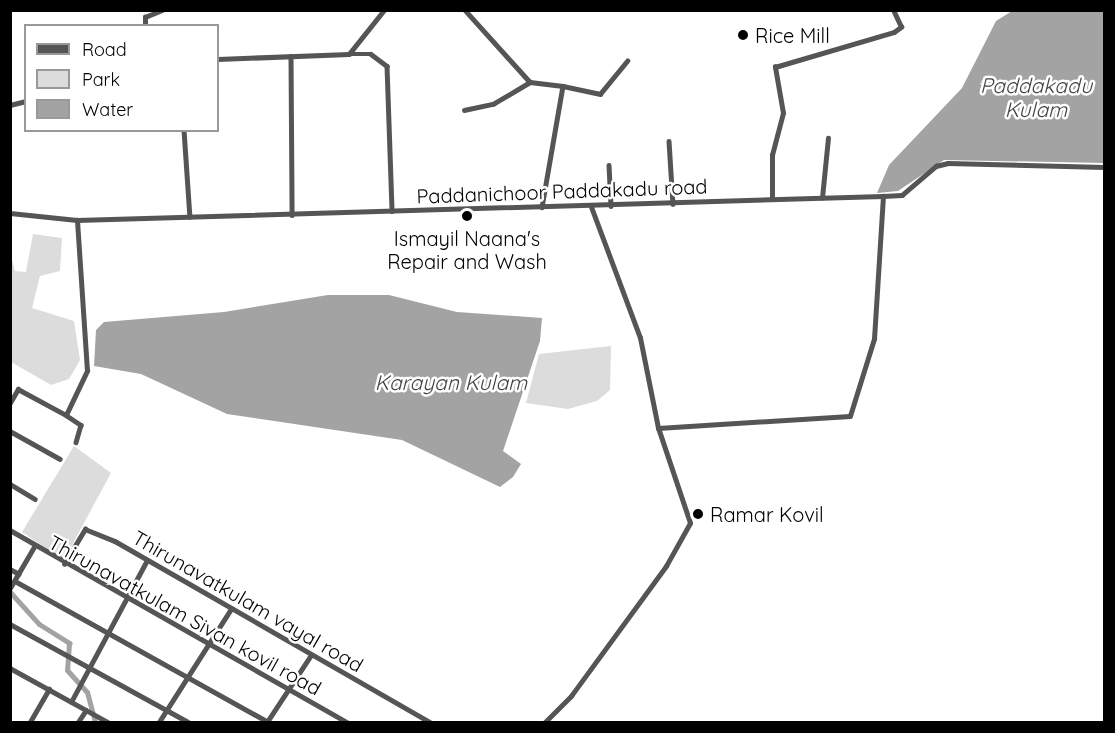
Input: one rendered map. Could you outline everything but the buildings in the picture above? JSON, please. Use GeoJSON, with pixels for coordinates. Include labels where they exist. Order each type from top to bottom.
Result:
{"type":"FeatureCollection","features":[{"type":"Feature","properties":{"kind":"street"},"geometry":{"type":"LineString","coordinates":[[145,24],[145,17],[162,10]]}},
{"type":"Feature","properties":{"kind":"street"},"geometry":{"type":"LineString","coordinates":[[349,54],[384,10]]}},
{"type":"Feature","properties":{"kind":"street"},"geometry":{"type":"LineString","coordinates":[[465,10],[530,82]]}},
{"type":"Feature","properties":{"kind":"street"},"geometry":{"type":"LineString","coordinates":[[772,199],[772,155],[783,106],[775,68],[894,32],[901,27],[893,10]]}},
{"type":"Feature","properties":{"kind":"street"},"geometry":{"type":"LineString","coordinates":[[219,59],[371,54],[387,66],[392,211]]}},
{"type":"Feature","properties":{"kind":"street"},"geometry":{"type":"LineString","coordinates":[[291,56],[292,215]]}},
{"type":"Feature","properties":{"kind":"street"},"geometry":{"type":"LineString","coordinates":[[464,110],[493,104],[530,82],[600,94],[627,62]]}},
{"type":"Feature","properties":{"kind":"street"},"geometry":{"type":"LineString","coordinates":[[543,207],[563,86]]}},
{"type":"Feature","properties":{"kind":"street"},"geometry":{"type":"LineString","coordinates":[[184,132],[190,217]]}},
{"type":"Feature","properties":{"kind":"street"},"geometry":{"type":"LineString","coordinates":[[822,198],[828,138]]}},
{"type":"Feature","properties":{"kind":"street"},"geometry":{"type":"LineString","coordinates":[[669,141],[674,204]]}},
{"type":"Feature","properties":{"kind":"street","name":"Paddanichoor Paddakadu road"},"geometry":{"type":"LineString","coordinates":[[10,213],[78,220],[591,207],[883,196],[902,195],[936,166],[948,163],[1104,167]]}},
{"type":"Feature","properties":{"kind":"street"},"geometry":{"type":"LineString","coordinates":[[609,165],[611,206]]}},
{"type":"Feature","properties":{"kind":"street"},"geometry":{"type":"LineString","coordinates":[[658,428],[850,416],[874,339],[883,196]]}},
{"type":"Feature","properties":{"kind":"street"},"geometry":{"type":"LineString","coordinates":[[545,723],[666,566],[690,523],[658,428],[640,338],[591,207]]}},
{"type":"Feature","properties":{"kind":"street"},"geometry":{"type":"LineString","coordinates":[[66,415],[87,371],[78,220]]}},
{"type":"Feature","properties":{"kind":"street"},"geometry":{"type":"LineString","coordinates":[[10,386],[81,425],[76,442]]}},
{"type":"Feature","properties":{"kind":"street"},"geometry":{"type":"LineString","coordinates":[[10,403],[18,389]]}},
{"type":"Feature","properties":{"kind":"street"},"geometry":{"type":"LineString","coordinates":[[10,431],[60,459]]}},
{"type":"Feature","properties":{"kind":"street"},"geometry":{"type":"LineString","coordinates":[[10,484],[35,499]]}},
{"type":"Feature","properties":{"kind":"street","name":"Thirunavatkulam vayal road"},"geometry":{"type":"LineString","coordinates":[[64,564],[85,529],[231,609],[430,723]]}},
{"type":"Feature","properties":{"kind":"street","name":"Thirunavatkulam Sivan kovil road"},"geometry":{"type":"LineString","coordinates":[[10,530],[34,547],[346,723]]}},
{"type":"Feature","properties":{"kind":"street"},"geometry":{"type":"LineString","coordinates":[[10,588],[34,547]]}},
{"type":"Feature","properties":{"kind":"street"},"geometry":{"type":"LineString","coordinates":[[71,702],[146,562]]}},
{"type":"Feature","properties":{"kind":"street"},"geometry":{"type":"LineString","coordinates":[[10,569],[19,574]]}},
{"type":"Feature","properties":{"kind":"street"},"geometry":{"type":"LineString","coordinates":[[15,581],[268,722],[311,655]]}},
{"type":"Feature","properties":{"kind":"street"},"geometry":{"type":"LineString","coordinates":[[159,723],[231,609]]}},
{"type":"Feature","properties":{"kind":"street"},"geometry":{"type":"LineString","coordinates":[[10,624],[188,723]]}},
{"type":"Feature","properties":{"kind":"street"},"geometry":{"type":"LineString","coordinates":[[10,668],[108,723]]}},
{"type":"Feature","properties":{"kind":"street"},"geometry":{"type":"LineString","coordinates":[[30,723],[49,689]]}},
{"type":"Feature","properties":{"kind":"street"},"geometry":{"type":"LineString","coordinates":[[78,723],[86,710]]}},
{"type":"Feature","properties":{"kind":"green space"},"geometry":{"type":"Polygon","coordinates":[[[33,234],[62,238],[60,271],[40,276],[32,308],[74,321],[80,360],[69,379],[51,385],[11,362],[11,256],[15,271],[26,272],[33,234]]]}},
{"type":"Feature","properties":{"kind":"green space"},"geometry":{"type":"Polygon","coordinates":[[[611,346],[610,390],[597,401],[568,409],[526,403],[539,354],[611,346]]]}},
{"type":"Feature","properties":{"kind":"green space"},"geometry":{"type":"Polygon","coordinates":[[[74,446],[111,473],[64,560],[22,532],[74,446]]]}},
{"type":"Feature","properties":{"kind":"water","name":"Paddakadu Kulam"},"geometry":{"type":"Polygon","coordinates":[[[1012,11],[1104,11],[1104,163],[944,160],[898,191],[877,193],[889,165],[962,88],[996,21],[1012,11]]]}},
{"type":"Feature","properties":{"kind":"water","name":"Karayan Kulam"},"geometry":{"type":"Polygon","coordinates":[[[328,295],[389,295],[457,312],[542,318],[540,341],[503,451],[521,464],[513,477],[500,487],[402,440],[227,414],[141,374],[94,366],[96,330],[104,322],[224,312],[328,295]]]}},
{"type":"Feature","properties":{"kind":"waterway"},"geometry":{"type":"LineString","coordinates":[[10,592],[39,624],[69,643],[67,670],[87,692],[95,722]]}},
{"type":"Feature","properties":{"kind":"place","name":"Rice Mill"},"geometry":{"type":"Point","coordinates":[743,35]}},
{"type":"Feature","properties":{"kind":"place","name":"Ismayil Naana's Repair and Wash"},"geometry":{"type":"Point","coordinates":[467,216]}},
{"type":"Feature","properties":{"kind":"place","name":"Ramar Kovil"},"geometry":{"type":"Point","coordinates":[698,514]}}]}
